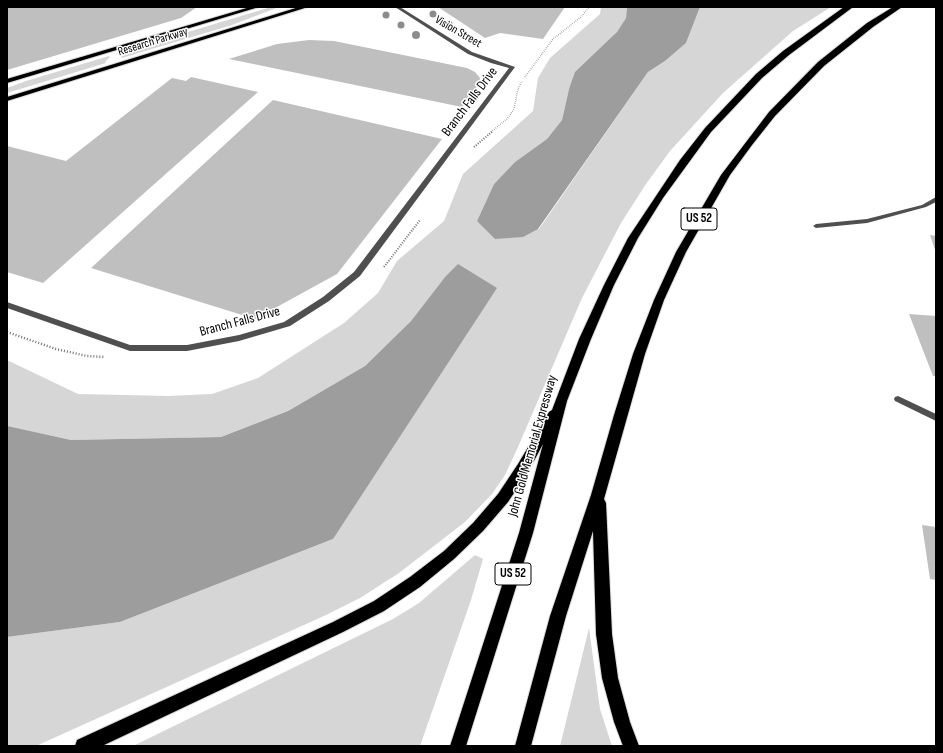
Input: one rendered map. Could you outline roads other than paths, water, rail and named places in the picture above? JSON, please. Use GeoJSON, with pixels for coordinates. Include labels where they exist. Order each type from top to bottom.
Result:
{"type":"FeatureCollection","features":[{"type":"Feature","properties":{"kind":"highway","name":"John Gold Memorial Expressway"},"geometry":{"type":"LineString","coordinates":[[458,746],[526,533],[561,400],[585,339],[609,285],[642,225],[683,162],[708,130],[759,76],[812,32],[849,7]]}},
{"type":"Feature","properties":{"kind":"highway","name":"US 52"},"geometry":{"type":"LineString","coordinates":[[523,746],[558,616],[598,495],[639,354],[681,252],[726,175],[749,143],[796,88],[821,64],[846,44],[898,7]]}},
{"type":"Feature","properties":{"kind":"highway"},"geometry":{"type":"LineString","coordinates":[[83,746],[338,627],[379,606],[416,582],[449,555],[478,527],[503,498],[523,468],[561,400]]}},
{"type":"Feature","properties":{"kind":"highway"},"geometry":{"type":"LineString","coordinates":[[598,495],[604,634],[610,678],[622,722],[631,746]]}},
{"type":"Feature","properties":{"kind":"main road","name":"Research Parkway"},"geometry":{"type":"LineString","coordinates":[[7,81],[256,7]]}},
{"type":"Feature","properties":{"kind":"main road","name":"Research Parkway"},"geometry":{"type":"LineString","coordinates":[[7,99],[304,7]]}},
{"type":"Feature","properties":{"kind":"street","name":"Vision Street"},"geometry":{"type":"LineString","coordinates":[[397,7],[470,52],[493,62],[512,67]]}},
{"type":"Feature","properties":{"kind":"street","name":"Branch Falls Drive"},"geometry":{"type":"LineString","coordinates":[[7,305],[130,348],[187,348],[239,338],[287,324],[326,299],[357,274],[512,67]]}},
{"type":"Feature","properties":{"kind":"street"},"geometry":{"type":"LineString","coordinates":[[816,226],[867,221],[924,206],[936,199]]}},
{"type":"Feature","properties":{"kind":"street"},"geometry":{"type":"LineString","coordinates":[[898,399],[936,418]]}}]}
